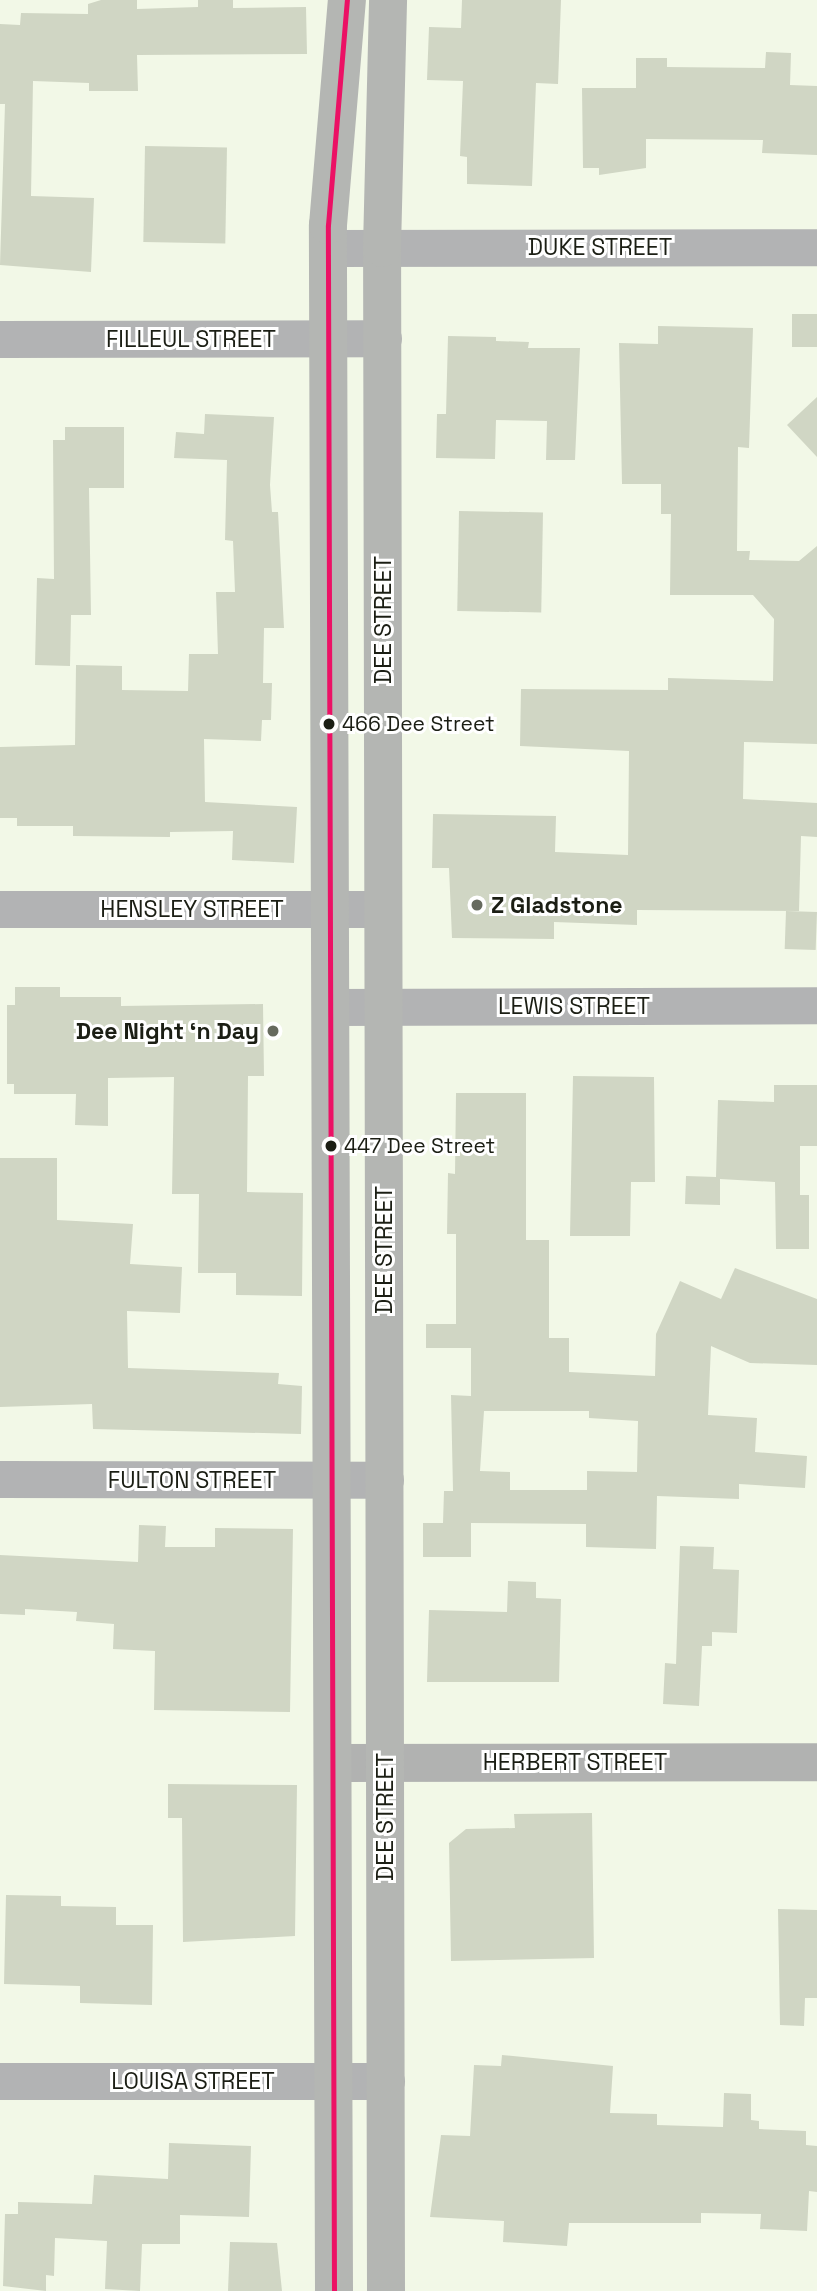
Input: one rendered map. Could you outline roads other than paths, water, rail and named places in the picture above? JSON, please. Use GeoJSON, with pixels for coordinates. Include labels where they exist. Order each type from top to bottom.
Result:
{"type":"FeatureCollection","features":[{"type":"Feature","properties":{"kind":"main road"},"geometry":{"type":"LineString","coordinates":[[334,2291],[328,248],[347,0]]}},
{"type":"Feature","properties":{"kind":"main road","name":"DEE STREET"},"geometry":{"type":"LineString","coordinates":[[386,2291],[382,248],[388,0]]}},
{"type":"Feature","properties":{"kind":"main road","name":"HERBERT STREET"},"geometry":{"type":"LineString","coordinates":[[333,1763],[817,1762]]}},
{"type":"Feature","properties":{"kind":"street","name":"DUKE STREET"},"geometry":{"type":"LineString","coordinates":[[328,248],[817,247]]}},
{"type":"Feature","properties":{"kind":"street","name":"FILLEUL STREET"},"geometry":{"type":"LineString","coordinates":[[0,339],[383,338]]}},
{"type":"Feature","properties":{"kind":"street","name":"HENSLEY STREET"},"geometry":{"type":"LineString","coordinates":[[0,909],[383,909]]}},
{"type":"Feature","properties":{"kind":"street","name":"LEWIS STREET"},"geometry":{"type":"LineString","coordinates":[[331,1007],[817,1005]]}},
{"type":"Feature","properties":{"kind":"street","name":"FULTON STREET"},"geometry":{"type":"LineString","coordinates":[[0,1479],[385,1480]]}},
{"type":"Feature","properties":{"kind":"street","name":"LOUISA STREET"},"geometry":{"type":"LineString","coordinates":[[0,2081],[386,2081]]}},
{"type":"Feature","properties":{"kind":"place","name":"466 Dee Street"},"geometry":{"type":"Point","coordinates":[329,724]}},
{"type":"Feature","properties":{"kind":"place","name":"Z Gladstone"},"geometry":{"type":"Point","coordinates":[477,905]}},
{"type":"Feature","properties":{"kind":"place","name":"Dee Night ‘n Day"},"geometry":{"type":"Point","coordinates":[273,1031]}},
{"type":"Feature","properties":{"kind":"place","name":"447 Dee Street"},"geometry":{"type":"Point","coordinates":[331,1146]}}]}
